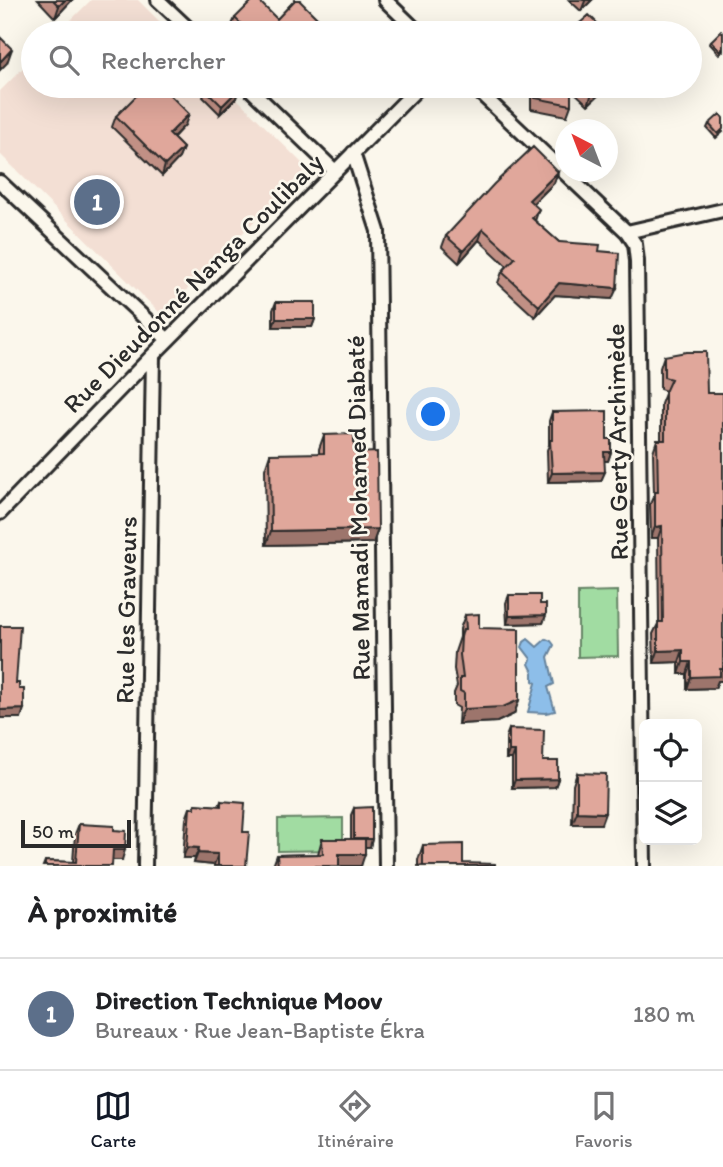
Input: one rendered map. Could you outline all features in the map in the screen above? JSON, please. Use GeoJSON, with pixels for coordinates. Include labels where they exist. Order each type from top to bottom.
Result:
{"type":"FeatureCollection","features":[{"type":"Feature","properties":{"kind":"street"},"geometry":{"type":"LineString","coordinates":[[158,0],[180,21]]}},
{"type":"Feature","properties":{"kind":"street"},"geometry":{"type":"LineString","coordinates":[[385,0],[407,21]]}},
{"type":"Feature","properties":{"kind":"street"},"geometry":{"type":"LineString","coordinates":[[259,98],[335,171]]}},
{"type":"Feature","properties":{"kind":"street","name":"Rue Dieudonné Nanga Coulibaly"},"geometry":{"type":"LineString","coordinates":[[0,513],[408,98]]}},
{"type":"Feature","properties":{"kind":"street","name":"Rue Gerty Archimède"},"geometry":{"type":"LineString","coordinates":[[486,98],[627,232],[635,244],[644,866]]}},
{"type":"Feature","properties":{"kind":"street","name":"Rue Mamadi Mohamed Diabaté"},"geometry":{"type":"LineString","coordinates":[[354,153],[377,231],[386,866]]}},
{"type":"Feature","properties":{"kind":"street"},"geometry":{"type":"LineString","coordinates":[[0,182],[168,340]]}},
{"type":"Feature","properties":{"kind":"street"},"geometry":{"type":"LineString","coordinates":[[627,232],[723,211]]}},
{"type":"Feature","properties":{"kind":"street","name":"Rue les Graveurs"},"geometry":{"type":"LineString","coordinates":[[145,866],[153,355]]}},
{"type":"Feature","properties":{"kind":"shaded area"},"geometry":{"type":"Polygon","coordinates":[[[91,0],[138,0],[159,21],[70,21],[91,0]]]}},
{"type":"Feature","properties":{"kind":"shaded area"},"geometry":{"type":"Polygon","coordinates":[[[21,70],[21,98],[236,98],[307,168],[162,315],[0,154],[0,91],[21,70]]]}},
{"type":"Feature","properties":{"kind":"green space"},"geometry":{"type":"Polygon","coordinates":[[[617,591],[618,656],[578,657],[578,592],[617,591]]]}},
{"type":"Feature","properties":{"kind":"green space"},"geometry":{"type":"Polygon","coordinates":[[[343,818],[343,850],[278,851],[278,819],[343,818]]]}},
{"type":"Feature","properties":{"kind":"water"},"geometry":{"type":"Polygon","coordinates":[[[528,639],[537,647],[546,639],[554,645],[548,657],[554,684],[548,687],[555,711],[528,712],[536,683],[533,681],[529,664],[531,659],[522,647],[528,639]]]}},
{"type":"Feature","properties":{"kind":"building"},"geometry":{"type":"Polygon","coordinates":[[[53,0],[65,0],[59,6],[53,0]]]}},
{"type":"Feature","properties":{"kind":"building"},"geometry":{"type":"Polygon","coordinates":[[[253,0],[258,0],[277,19],[295,0],[299,0],[318,19],[238,21],[235,18],[253,0]]]}},
{"type":"Feature","properties":{"kind":"building"},"geometry":{"type":"Polygon","coordinates":[[[589,15],[595,21],[582,21],[589,15]]]}},
{"type":"Feature","properties":{"kind":"building"},"geometry":{"type":"Polygon","coordinates":[[[721,31],[723,48],[720,51],[711,41],[721,31]]]}},
{"type":"Feature","properties":{"kind":"building"},"geometry":{"type":"Polygon","coordinates":[[[0,37],[12,49],[0,62],[0,37]]]}},
{"type":"Feature","properties":{"kind":"building"},"geometry":{"type":"Polygon","coordinates":[[[134,98],[173,98],[189,114],[169,134],[183,148],[165,165],[116,116],[134,98]]]}},
{"type":"Feature","properties":{"kind":"building"},"geometry":{"type":"Polygon","coordinates":[[[214,98],[230,98],[222,106],[214,98]]]}},
{"type":"Feature","properties":{"kind":"building"},"geometry":{"type":"Polygon","coordinates":[[[535,98],[571,98],[571,105],[535,98]]]}},
{"type":"Feature","properties":{"kind":"building"},"geometry":{"type":"Polygon","coordinates":[[[720,114],[723,118],[723,129],[718,134],[709,124],[720,114]]]}},
{"type":"Feature","properties":{"kind":"building"},"geometry":{"type":"Polygon","coordinates":[[[533,147],[555,169],[555,175],[529,200],[539,209],[532,218],[559,242],[600,245],[599,251],[619,253],[617,288],[559,283],[539,306],[502,272],[515,258],[483,229],[463,251],[446,236],[533,147]]]}},
{"type":"Feature","properties":{"kind":"building"},"geometry":{"type":"Polygon","coordinates":[[[276,302],[315,302],[315,319],[276,319],[276,302]]]}},
{"type":"Feature","properties":{"kind":"building"},"geometry":{"type":"Polygon","coordinates":[[[706,352],[707,393],[723,393],[723,669],[720,669],[720,676],[691,677],[691,662],[683,662],[683,650],[658,651],[658,622],[663,622],[662,526],[655,527],[655,492],[658,492],[657,440],[665,440],[665,392],[671,379],[664,377],[664,356],[706,352]]]}},
{"type":"Feature","properties":{"kind":"building"},"geometry":{"type":"Polygon","coordinates":[[[607,411],[607,439],[611,439],[611,452],[604,452],[605,472],[552,473],[552,412],[607,411]]]}},
{"type":"Feature","properties":{"kind":"building"},"geometry":{"type":"Polygon","coordinates":[[[354,434],[354,453],[377,452],[378,529],[271,531],[270,454],[324,453],[324,435],[354,434]]]}},
{"type":"Feature","properties":{"kind":"building"},"geometry":{"type":"Polygon","coordinates":[[[509,595],[540,595],[540,604],[546,604],[546,615],[509,616],[509,595]]]}},
{"type":"Feature","properties":{"kind":"building"},"geometry":{"type":"Polygon","coordinates":[[[479,614],[479,628],[519,629],[519,700],[503,707],[464,709],[464,693],[460,691],[460,678],[463,678],[461,637],[463,629],[466,629],[465,615],[479,614]]]}},
{"type":"Feature","properties":{"kind":"building"},"geometry":{"type":"Polygon","coordinates":[[[0,626],[20,626],[16,683],[19,683],[19,689],[24,689],[24,709],[0,710],[0,626]]]}},
{"type":"Feature","properties":{"kind":"building"},"geometry":{"type":"Polygon","coordinates":[[[509,729],[544,730],[543,761],[558,761],[558,779],[515,780],[515,751],[509,751],[509,729]]]}},
{"type":"Feature","properties":{"kind":"building"},"geometry":{"type":"Polygon","coordinates":[[[577,773],[606,774],[605,813],[577,812],[577,773]]]}},
{"type":"Feature","properties":{"kind":"building"},"geometry":{"type":"Polygon","coordinates":[[[221,801],[245,803],[243,832],[249,832],[246,866],[218,866],[218,854],[198,853],[199,848],[187,847],[190,808],[195,808],[195,804],[221,806],[221,801]]]}},
{"type":"Feature","properties":{"kind":"building"},"geometry":{"type":"Polygon","coordinates":[[[372,807],[372,839],[354,839],[354,808],[372,807]]]}},
{"type":"Feature","properties":{"kind":"building"},"geometry":{"type":"Polygon","coordinates":[[[79,824],[114,826],[114,830],[126,831],[125,850],[113,850],[112,866],[45,866],[45,861],[76,862],[79,824]]]}},
{"type":"Feature","properties":{"kind":"building"},"geometry":{"type":"Polygon","coordinates":[[[322,839],[365,839],[365,854],[339,854],[339,866],[278,866],[277,855],[323,854],[322,839]]]}},
{"type":"Feature","properties":{"kind":"building"},"geometry":{"type":"Polygon","coordinates":[[[463,844],[463,863],[495,866],[419,866],[423,865],[423,845],[463,844]]]}},
{"type":"Feature","properties":{"kind":"place","name":"Direction Technique Moov"},"geometry":{"type":"Point","coordinates":[97,202]}}]}
